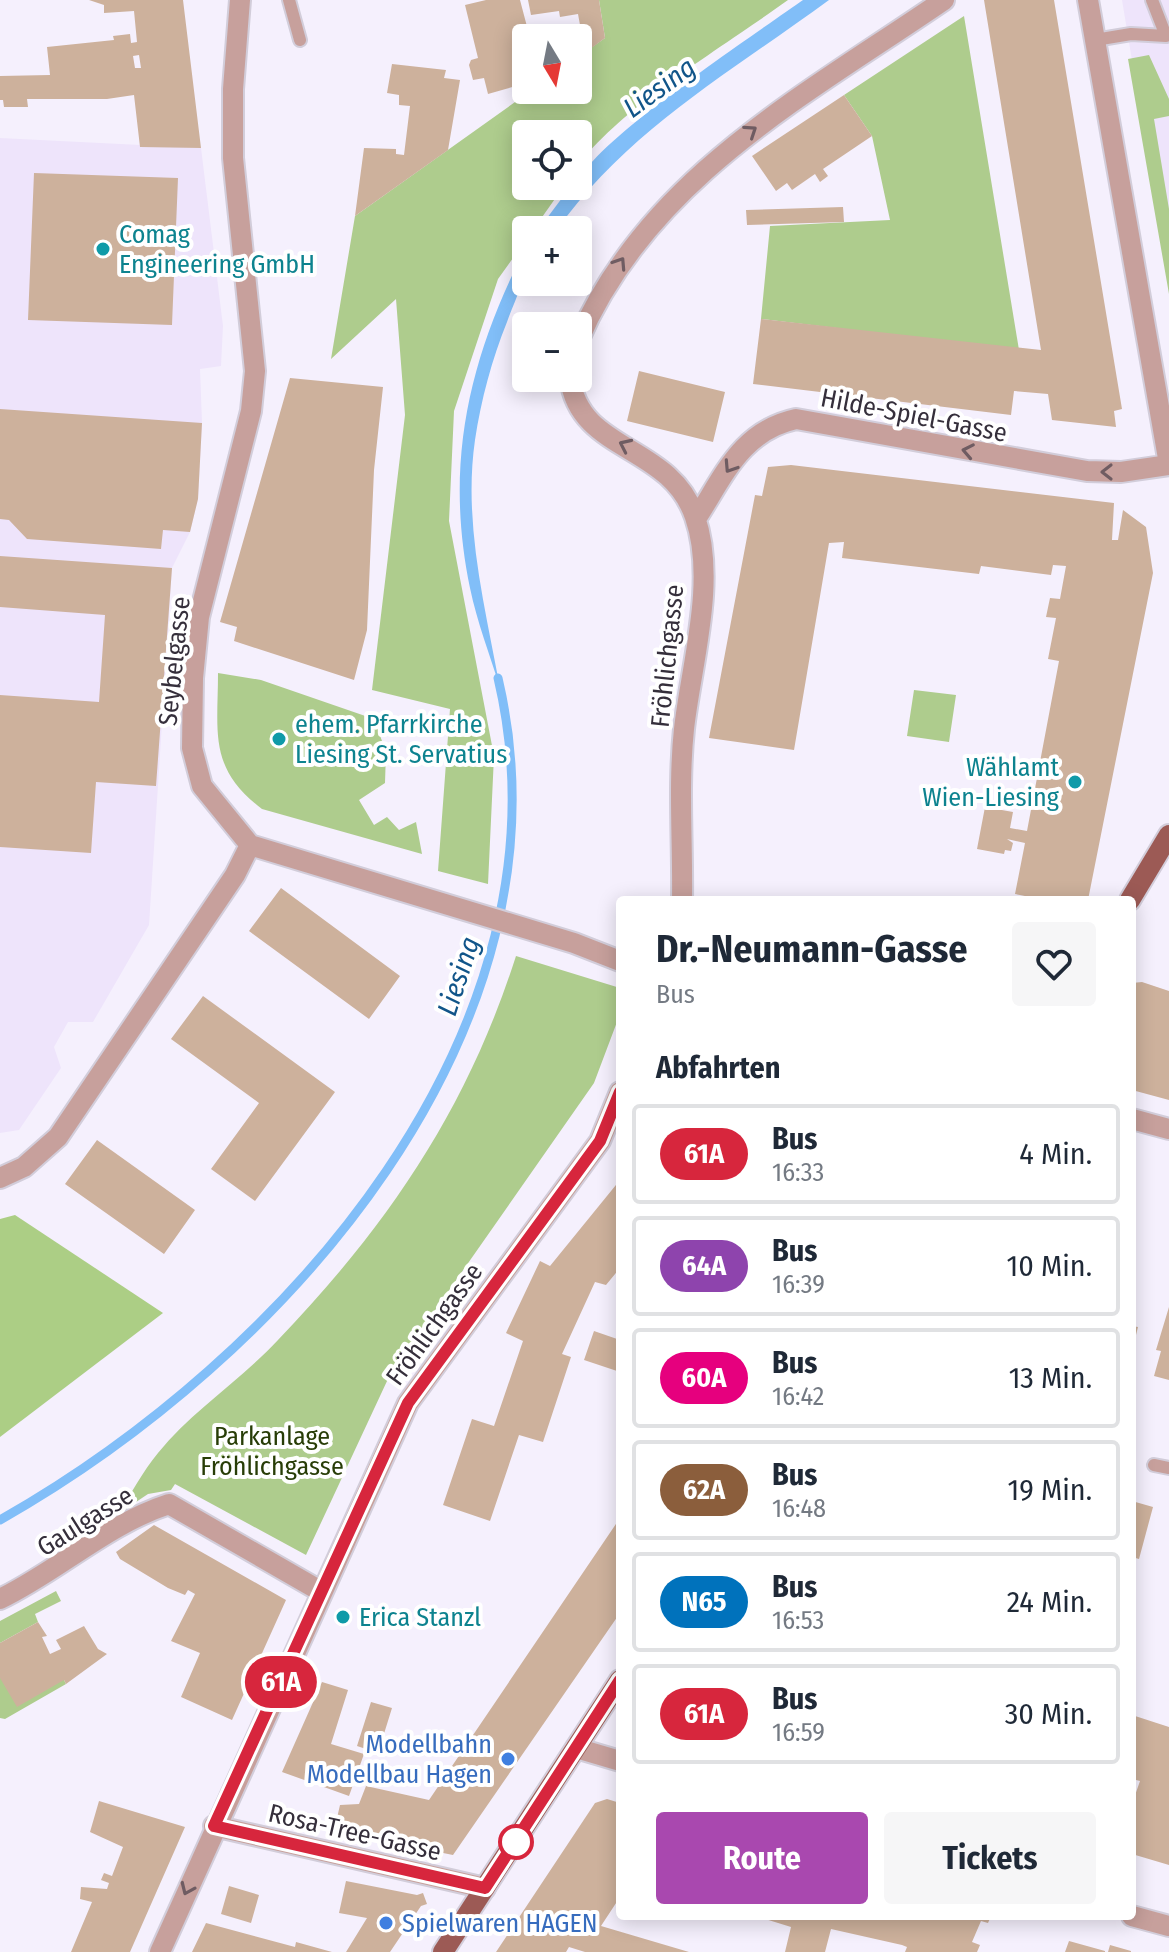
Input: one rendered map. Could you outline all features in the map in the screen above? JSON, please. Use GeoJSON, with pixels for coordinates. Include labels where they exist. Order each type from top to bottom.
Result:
{"type":"FeatureCollection","features":[{"type":"Feature","properties":{"kind":"main road"},"geometry":{"type":"LineString","coordinates":[[1132,896],[1169,835]]}},
{"type":"Feature","properties":{"kind":"main road"},"geometry":{"type":"LineString","coordinates":[[443,1952],[616,1686]]}},
{"type":"Feature","properties":{"kind":"street","name":"Seybelgasse"},"geometry":{"type":"LineString","coordinates":[[240,0],[233,89],[233,158],[255,371],[251,411],[199,617],[193,678],[192,748],[202,786],[250,845]]}},
{"type":"Feature","properties":{"kind":"street"},"geometry":{"type":"LineString","coordinates":[[591,312],[626,253],[692,181],[730,146],[944,0]]}},
{"type":"Feature","properties":{"kind":"street"},"geometry":{"type":"LineString","coordinates":[[1088,0],[1169,464]]}},
{"type":"Feature","properties":{"kind":"street","name":"Fröhlichgasse"},"geometry":{"type":"LineString","coordinates":[[573,392],[587,420],[608,437],[636,450],[666,472],[696,519],[702,571],[699,650],[684,730],[682,896]]}},
{"type":"Feature","properties":{"kind":"street","name":"Hilde-Spiel-Gasse"},"geometry":{"type":"LineString","coordinates":[[696,519],[745,445],[760,432],[796,419],[1087,471],[1121,472],[1169,464]]}},
{"type":"Feature","properties":{"kind":"street"},"geometry":{"type":"LineString","coordinates":[[0,1178],[24,1167],[58,1137],[235,875],[250,845],[566,941],[616,960]]}},
{"type":"Feature","properties":{"kind":"street","name":"Fröhlichgasse"},"geometry":{"type":"LineString","coordinates":[[160,1952],[214,1826],[408,1403],[600,1141],[616,1102]]}},
{"type":"Feature","properties":{"kind":"street"},"geometry":{"type":"LineString","coordinates":[[1136,1120],[1169,1129]]}},
{"type":"Feature","properties":{"kind":"street","name":"Gaulgasse"},"geometry":{"type":"LineString","coordinates":[[0,1599],[38,1581],[136,1515],[169,1504],[322,1592]]}},
{"type":"Feature","properties":{"kind":"street"},"geometry":{"type":"LineString","coordinates":[[576,1748],[616,1760]]}},
{"type":"Feature","properties":{"kind":"street","name":"Rosa-Tree-Gasse"},"geometry":{"type":"LineString","coordinates":[[214,1826],[485,1888]]}},
{"type":"Feature","properties":{"kind":"street"},"geometry":{"type":"LineString","coordinates":[[1136,1917],[1169,1926]]}},
{"type":"Feature","properties":{"kind":"lane"},"geometry":{"type":"LineString","coordinates":[[289,0],[300,40]]}},
{"type":"Feature","properties":{"kind":"lane"},"geometry":{"type":"LineString","coordinates":[[1152,0],[1167,41]]}},
{"type":"Feature","properties":{"kind":"lane"},"geometry":{"type":"LineString","coordinates":[[1095,40],[1131,34],[1167,41]]}},
{"type":"Feature","properties":{"kind":"lane"},"geometry":{"type":"LineString","coordinates":[[1154,1465],[1169,1468]]}},
{"type":"Feature","properties":{"kind":"shaded area"},"geometry":{"type":"Polygon","coordinates":[[[1122,0],[1169,0],[1169,284],[1122,0]]]}},
{"type":"Feature","properties":{"kind":"shaded area"},"geometry":{"type":"Polygon","coordinates":[[[0,138],[201,148],[223,326],[221,366],[200,369],[202,423],[198,499],[190,532],[172,568],[149,925],[93,1022],[68,1022],[54,1047],[61,1068],[19,1130],[0,1133],[0,138]]]}},
{"type":"Feature","properties":{"kind":"green space"},"geometry":{"type":"Polygon","coordinates":[[[599,0],[788,0],[646,100],[592,149],[592,120],[512,120],[512,200],[554,200],[543,216],[512,216],[512,260],[498,279],[454,411],[449,521],[494,756],[488,884],[438,871],[450,709],[372,690],[405,415],[396,299],[331,359],[355,216],[512,104],[592,104],[592,47],[605,38],[599,0]]]}},
{"type":"Feature","properties":{"kind":"green space"},"geometry":{"type":"Polygon","coordinates":[[[964,16],[1019,350],[761,319],[770,226],[890,220],[872,136],[844,95],[964,16]]]}},
{"type":"Feature","properties":{"kind":"green space"},"geometry":{"type":"Polygon","coordinates":[[[1149,55],[1169,99],[1169,116],[1154,119],[1169,209],[1169,294],[1128,59],[1149,55]]]}},
{"type":"Feature","properties":{"kind":"green space"},"geometry":{"type":"Polygon","coordinates":[[[218,673],[261,680],[374,719],[386,752],[385,783],[359,800],[374,825],[387,817],[399,830],[416,822],[422,854],[262,809],[245,794],[232,779],[220,748],[218,673]]]}},
{"type":"Feature","properties":{"kind":"green space"},"geometry":{"type":"Polygon","coordinates":[[[914,690],[956,695],[949,742],[907,736],[914,690]]]}},
{"type":"Feature","properties":{"kind":"green space","name":"Parkanlage Fröhlichgasse"},"geometry":{"type":"Polygon","coordinates":[[[516,956],[616,987],[616,1025],[594,1083],[408,1349],[401,1351],[306,1555],[175,1484],[171,1490],[148,1494],[118,1514],[147,1467],[171,1438],[278,1340],[355,1253],[389,1208],[448,1114],[496,1012],[516,956]]]}},
{"type":"Feature","properties":{"kind":"green space"},"geometry":{"type":"Polygon","coordinates":[[[15,1215],[163,1313],[0,1437],[0,1219],[15,1215]]]}},
{"type":"Feature","properties":{"kind":"green space"},"geometry":{"type":"Polygon","coordinates":[[[56,1591],[61,1601],[35,1614],[38,1622],[0,1643],[0,1621],[56,1591]]]}},
{"type":"Feature","properties":{"kind":"green space"},"geometry":{"type":"Polygon","coordinates":[[[0,1678],[64,1680],[66,1684],[5,1719],[0,1718],[0,1678]]]}},
{"type":"Feature","properties":{"kind":"water"},"geometry":{"type":"Polygon","coordinates":[[[803,0],[829,0],[683,104],[615,162],[592,187],[592,163],[608,146],[716,61],[803,0]]]}},
{"type":"Feature","properties":{"kind":"water"},"geometry":{"type":"Polygon","coordinates":[[[560,200],[581,200],[568,216],[548,216],[560,200]]]}},
{"type":"Feature","properties":{"kind":"water"},"geometry":{"type":"Polygon","coordinates":[[[512,276],[512,296],[517,296],[484,395],[472,471],[477,564],[500,688],[470,588],[460,498],[461,454],[467,412],[476,371],[512,276]]]}},
{"type":"Feature","properties":{"kind":"building"},"geometry":{"type":"Polygon","coordinates":[[[89,0],[183,0],[201,148],[140,147],[134,95],[107,99],[27,99],[28,107],[4,107],[3,100],[0,100],[0,76],[50,75],[47,47],[114,40],[113,36],[130,34],[131,43],[137,42],[134,11],[104,13],[104,5],[89,0]],[[139,55],[133,56],[135,68],[141,68],[139,55]]]}},
{"type":"Feature","properties":{"kind":"building"},"geometry":{"type":"Polygon","coordinates":[[[486,0],[520,0],[526,24],[512,24],[512,87],[488,94],[484,78],[473,80],[469,65],[471,60],[478,58],[465,5],[486,0]]]}},
{"type":"Feature","properties":{"kind":"building"},"geometry":{"type":"Polygon","coordinates":[[[528,0],[599,0],[605,38],[592,48],[592,24],[580,24],[578,14],[560,17],[559,11],[531,15],[528,0]]]}},
{"type":"Feature","properties":{"kind":"building"},"geometry":{"type":"Polygon","coordinates":[[[984,0],[1054,0],[1122,409],[1114,411],[1116,427],[1052,420],[1048,394],[1014,391],[1011,415],[753,384],[761,319],[1041,350],[984,0]]]}},
{"type":"Feature","properties":{"kind":"building"},"geometry":{"type":"Polygon","coordinates":[[[392,64],[446,70],[444,78],[460,80],[448,150],[355,216],[364,148],[396,149],[396,154],[404,155],[410,106],[399,105],[399,95],[387,93],[392,64]]]}},
{"type":"Feature","properties":{"kind":"building"},"geometry":{"type":"Polygon","coordinates":[[[844,95],[872,136],[823,169],[828,176],[820,182],[815,174],[792,190],[787,183],[776,191],[752,156],[844,95]]]}},
{"type":"Feature","properties":{"kind":"building","name":"Comag Engineering GmbH"},"geometry":{"type":"Polygon","coordinates":[[[34,173],[178,178],[172,325],[28,320],[34,173]]]}},
{"type":"Feature","properties":{"kind":"building"},"geometry":{"type":"Polygon","coordinates":[[[843,207],[844,222],[747,225],[746,210],[843,207]]]}},
{"type":"Feature","properties":{"kind":"building"},"geometry":{"type":"Polygon","coordinates":[[[639,371],[725,392],[713,442],[627,421],[639,371]]]}},
{"type":"Feature","properties":{"kind":"building"},"geometry":{"type":"Polygon","coordinates":[[[290,378],[383,387],[374,470],[367,630],[354,680],[234,641],[237,627],[220,622],[290,378]]]}},
{"type":"Feature","properties":{"kind":"building"},"geometry":{"type":"Polygon","coordinates":[[[0,409],[202,423],[198,499],[190,532],[163,530],[161,549],[27,539],[9,520],[0,519],[0,409]]]}},
{"type":"Feature","properties":{"kind":"building"},"geometry":{"type":"Polygon","coordinates":[[[791,465],[1114,503],[1112,540],[1118,540],[1123,510],[1146,527],[1153,573],[1089,896],[1015,894],[1025,843],[1007,839],[1013,843],[1011,851],[1005,850],[1004,854],[977,849],[985,807],[1013,812],[1010,828],[1027,831],[1059,661],[1048,659],[1056,618],[1046,617],[1050,598],[1060,599],[1066,566],[1053,565],[1051,575],[981,566],[979,574],[842,558],[844,542],[829,543],[794,750],[709,738],[755,495],[762,496],[768,467],[791,465]]]}},
{"type":"Feature","properties":{"kind":"building"},"geometry":{"type":"Polygon","coordinates":[[[0,556],[172,568],[156,786],[96,782],[91,853],[0,847],[0,695],[99,702],[105,615],[0,607],[0,556]]]}},
{"type":"Feature","properties":{"kind":"building"},"geometry":{"type":"Polygon","coordinates":[[[281,888],[400,976],[369,1019],[249,931],[281,888]]]}},
{"type":"Feature","properties":{"kind":"building"},"geometry":{"type":"Polygon","coordinates":[[[1136,983],[1169,991],[1169,1100],[1136,1091],[1136,983]]]}},
{"type":"Feature","properties":{"kind":"building"},"geometry":{"type":"Polygon","coordinates":[[[203,996],[335,1092],[255,1201],[211,1169],[259,1103],[171,1039],[203,996]]]}},
{"type":"Feature","properties":{"kind":"building"},"geometry":{"type":"Polygon","coordinates":[[[97,1140],[195,1210],[164,1254],[65,1184],[97,1140]]]}},
{"type":"Feature","properties":{"kind":"building"},"geometry":{"type":"Polygon","coordinates":[[[616,1185],[616,1273],[606,1285],[595,1282],[562,1354],[571,1357],[543,1442],[519,1435],[490,1521],[443,1505],[472,1419],[494,1426],[523,1341],[506,1333],[540,1261],[550,1266],[616,1185]]]}},
{"type":"Feature","properties":{"kind":"building"},"geometry":{"type":"Polygon","coordinates":[[[1169,1307],[1169,1380],[1154,1376],[1161,1351],[1156,1350],[1169,1307]]]}},
{"type":"Feature","properties":{"kind":"building"},"geometry":{"type":"Polygon","coordinates":[[[594,1331],[616,1339],[616,1371],[584,1360],[594,1331]]]}},
{"type":"Feature","properties":{"kind":"building"},"geometry":{"type":"Polygon","coordinates":[[[1136,1502],[1153,1507],[1139,1559],[1136,1558],[1136,1502]]]}},
{"type":"Feature","properties":{"kind":"building"},"geometry":{"type":"Polygon","coordinates":[[[616,1524],[616,1619],[453,1855],[334,1831],[340,1805],[359,1804],[366,1786],[429,1800],[616,1524]]]}},
{"type":"Feature","properties":{"kind":"building"},"geometry":{"type":"Polygon","coordinates":[[[154,1525],[286,1600],[232,1720],[181,1697],[200,1653],[171,1641],[195,1594],[188,1590],[185,1595],[168,1588],[120,1559],[116,1552],[154,1525]]]}},
{"type":"Feature","properties":{"kind":"building"},"geometry":{"type":"Polygon","coordinates":[[[38,1622],[47,1636],[42,1637],[50,1654],[61,1649],[56,1640],[84,1626],[98,1649],[107,1654],[66,1684],[64,1680],[17,1707],[0,1678],[0,1643],[38,1622]]]}},
{"type":"Feature","properties":{"kind":"building"},"geometry":{"type":"Polygon","coordinates":[[[322,1682],[348,1690],[331,1744],[364,1754],[349,1796],[282,1772],[322,1682]]]}},
{"type":"Feature","properties":{"kind":"building"},"geometry":{"type":"Polygon","coordinates":[[[371,1702],[392,1708],[378,1753],[357,1746],[371,1702]]]}},
{"type":"Feature","properties":{"kind":"building"},"geometry":{"type":"Polygon","coordinates":[[[1136,1716],[1169,1727],[1169,1865],[1136,1855],[1136,1792],[1140,1781],[1136,1780],[1136,1716]]]}},
{"type":"Feature","properties":{"kind":"building"},"geometry":{"type":"Polygon","coordinates":[[[607,1799],[616,1802],[616,1903],[601,1926],[689,1952],[585,1952],[569,1947],[566,1952],[496,1952],[595,1803],[607,1799]]]}},
{"type":"Feature","properties":{"kind":"building"},"geometry":{"type":"Polygon","coordinates":[[[99,1801],[185,1827],[130,1952],[71,1952],[92,1902],[80,1899],[81,1887],[107,1889],[109,1883],[101,1880],[104,1873],[112,1876],[123,1847],[90,1832],[99,1801]]]}},
{"type":"Feature","properties":{"kind":"building"},"geometry":{"type":"Polygon","coordinates":[[[346,1881],[417,1895],[423,1893],[427,1904],[421,1906],[390,1952],[346,1952],[367,1918],[339,1913],[346,1881]]]}},
{"type":"Feature","properties":{"kind":"building"},"geometry":{"type":"Polygon","coordinates":[[[229,1886],[259,1895],[251,1923],[221,1914],[229,1886]]]}},
{"type":"Feature","properties":{"kind":"building"},"geometry":{"type":"Polygon","coordinates":[[[769,1920],[989,1920],[988,1923],[981,1921],[972,1942],[980,1945],[977,1952],[905,1952],[907,1947],[902,1945],[831,1929],[825,1952],[785,1952],[791,1927],[769,1920]]]}},
{"type":"Feature","properties":{"kind":"building"},"geometry":{"type":"Polygon","coordinates":[[[206,1923],[295,1947],[296,1942],[332,1952],[192,1952],[206,1923]]]}},
{"type":"Feature","properties":{"kind":"building"},"geometry":{"type":"Polygon","coordinates":[[[1069,1941],[1105,1951],[1105,1952],[1065,1952],[1069,1941]]]}},
{"type":"Feature","properties":{"kind":"building"},"geometry":{"type":"Polygon","coordinates":[[[1110,1945],[1131,1951],[1131,1952],[1108,1952],[1110,1945]]]}},
{"type":"Feature","properties":{"kind":"waterway","name":"Liesing"},"geometry":{"type":"LineString","coordinates":[[0,1520],[106,1452],[209,1370],[304,1276],[386,1171],[452,1057],[495,936],[512,809],[498,678]]}},
{"type":"Feature","properties":{"kind":"bus line","name":"61A"},"geometry":{"type":"LineString","coordinates":[[616,1102],[600,1141],[408,1403],[214,1826],[485,1888],[616,1686]]}},
{"type":"Feature","properties":{"kind":"place","name":"Comag Engineering GmbH"},"geometry":{"type":"Point","coordinates":[103,249]}},
{"type":"Feature","properties":{"kind":"place","name":"ehem. Pfarrkirche Liesing St. Servatius"},"geometry":{"type":"Point","coordinates":[279,739]}},
{"type":"Feature","properties":{"kind":"place","name":"Wählamt Wien-Liesing"},"geometry":{"type":"Point","coordinates":[1075,782]}},
{"type":"Feature","properties":{"kind":"place","name":"Erica Stanzl"},"geometry":{"type":"Point","coordinates":[343,1617]}},
{"type":"Feature","properties":{"kind":"place","name":"Modellbahn Modellbau Hagen"},"geometry":{"type":"Point","coordinates":[508,1759]}},
{"type":"Feature","properties":{"kind":"place","name":"Spielwaren HAGEN"},"geometry":{"type":"Point","coordinates":[386,1923]}}]}
